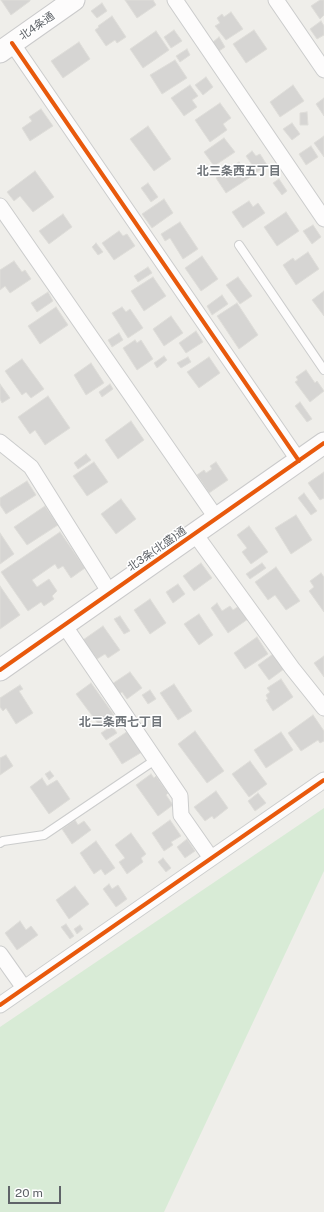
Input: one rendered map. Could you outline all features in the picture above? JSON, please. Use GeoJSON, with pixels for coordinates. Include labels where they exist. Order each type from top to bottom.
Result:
{"type":"FeatureCollection","features":[{"type":"Feature","properties":{"kind":"street","name":"北4条通"},"geometry":{"type":"LineString","coordinates":[[6,48],[74,0]]}},
{"type":"Feature","properties":{"kind":"street"},"geometry":{"type":"LineString","coordinates":[[175,0],[324,219]]}},
{"type":"Feature","properties":{"kind":"street"},"geometry":{"type":"LineString","coordinates":[[276,0],[324,70]]}},
{"type":"Feature","properties":{"kind":"street"},"geometry":{"type":"LineString","coordinates":[[6,48],[299,461]]}},
{"type":"Feature","properties":{"kind":"street"},"geometry":{"type":"LineString","coordinates":[[0,206],[217,519]]}},
{"type":"Feature","properties":{"kind":"street"},"geometry":{"type":"LineString","coordinates":[[0,442],[31,466],[110,593]]}},
{"type":"Feature","properties":{"kind":"street","name":"北3条(北盛)通"},"geometry":{"type":"LineString","coordinates":[[0,670],[324,443]]}},
{"type":"Feature","properties":{"kind":"street"},"geometry":{"type":"LineString","coordinates":[[195,534],[292,668],[324,708]]}},
{"type":"Feature","properties":{"kind":"street"},"geometry":{"type":"LineString","coordinates":[[64,625],[180,796],[181,815],[211,858]]}},
{"type":"Feature","properties":{"kind":"street"},"geometry":{"type":"LineString","coordinates":[[0,1005],[324,780]]}},
{"type":"Feature","properties":{"kind":"street"},"geometry":{"type":"LineString","coordinates":[[0,954],[24,988]]}},
{"type":"Feature","properties":{"kind":"lane"},"geometry":{"type":"LineString","coordinates":[[238,245],[324,370]]}},
{"type":"Feature","properties":{"kind":"lane"},"geometry":{"type":"LineString","coordinates":[[0,843],[3,841],[44,835],[155,760]]}},
{"type":"Feature","properties":{"kind":"green space"},"geometry":{"type":"Polygon","coordinates":[[[324,808],[324,871],[164,1212],[0,1212],[0,1027],[324,808]]]}},
{"type":"Feature","properties":{"kind":"building"},"geometry":{"type":"Polygon","coordinates":[[[1,0],[30,0],[30,1],[11,15],[1,0]]]}},
{"type":"Feature","properties":{"kind":"building"},"geometry":{"type":"Polygon","coordinates":[[[125,0],[153,0],[156,5],[137,18],[125,0]]]}},
{"type":"Feature","properties":{"kind":"building"},"geometry":{"type":"Polygon","coordinates":[[[320,0],[324,0],[324,15],[320,19],[311,6],[320,0]]]}},
{"type":"Feature","properties":{"kind":"building"},"geometry":{"type":"Polygon","coordinates":[[[102,3],[107,11],[97,18],[91,11],[102,3]]]}},
{"type":"Feature","properties":{"kind":"building"},"geometry":{"type":"Polygon","coordinates":[[[231,12],[243,29],[226,40],[215,26],[220,23],[217,18],[222,14],[224,17],[231,12]]]}},
{"type":"Feature","properties":{"kind":"building"},"geometry":{"type":"Polygon","coordinates":[[[112,16],[126,37],[117,43],[115,40],[106,46],[95,30],[112,16]]]}},
{"type":"Feature","properties":{"kind":"building"},"geometry":{"type":"Polygon","coordinates":[[[321,21],[324,26],[324,35],[317,39],[310,29],[321,21]]]}},
{"type":"Feature","properties":{"kind":"building"},"geometry":{"type":"Polygon","coordinates":[[[174,30],[182,41],[171,48],[164,37],[174,30]]]}},
{"type":"Feature","properties":{"kind":"building"},"geometry":{"type":"Polygon","coordinates":[[[254,30],[267,49],[246,63],[233,44],[254,30]]]}},
{"type":"Feature","properties":{"kind":"building"},"geometry":{"type":"Polygon","coordinates":[[[156,31],[169,50],[143,68],[130,49],[156,31]]]}},
{"type":"Feature","properties":{"kind":"building"},"geometry":{"type":"Polygon","coordinates":[[[219,37],[225,47],[219,51],[213,42],[219,37]]]}},
{"type":"Feature","properties":{"kind":"building"},"geometry":{"type":"Polygon","coordinates":[[[79,42],[90,59],[63,78],[51,61],[79,42]]]}},
{"type":"Feature","properties":{"kind":"building"},"geometry":{"type":"Polygon","coordinates":[[[187,49],[190,55],[180,62],[176,56],[187,49]]]}},
{"type":"Feature","properties":{"kind":"building"},"geometry":{"type":"Polygon","coordinates":[[[175,60],[187,78],[162,94],[150,75],[175,60]]]}},
{"type":"Feature","properties":{"kind":"building"},"geometry":{"type":"Polygon","coordinates":[[[206,77],[213,87],[203,95],[195,85],[206,77]]]}},
{"type":"Feature","properties":{"kind":"building"},"geometry":{"type":"Polygon","coordinates":[[[190,85],[198,96],[192,100],[197,107],[184,116],[171,98],[190,85]]]}},
{"type":"Feature","properties":{"kind":"building"},"geometry":{"type":"Polygon","coordinates":[[[293,85],[304,101],[280,117],[270,102],[293,85]]]}},
{"type":"Feature","properties":{"kind":"building"},"geometry":{"type":"Polygon","coordinates":[[[324,98],[324,116],[316,104],[324,98]]]}},
{"type":"Feature","properties":{"kind":"building"},"geometry":{"type":"Polygon","coordinates":[[[220,103],[231,118],[223,124],[227,130],[210,142],[195,120],[220,103]]]}},
{"type":"Feature","properties":{"kind":"building"},"geometry":{"type":"Polygon","coordinates":[[[41,109],[53,126],[30,141],[22,128],[32,121],[29,117],[41,109]]]}},
{"type":"Feature","properties":{"kind":"building"},"geometry":{"type":"Polygon","coordinates":[[[307,112],[308,125],[300,125],[300,113],[307,112]]]}},
{"type":"Feature","properties":{"kind":"building"},"geometry":{"type":"Polygon","coordinates":[[[292,123],[300,134],[292,140],[283,129],[292,123]]]}},
{"type":"Feature","properties":{"kind":"building"},"geometry":{"type":"Polygon","coordinates":[[[148,126],[171,159],[154,171],[130,139],[148,126]]]}},
{"type":"Feature","properties":{"kind":"building"},"geometry":{"type":"Polygon","coordinates":[[[324,136],[324,157],[314,143],[324,136]]]}},
{"type":"Feature","properties":{"kind":"building"},"geometry":{"type":"Polygon","coordinates":[[[224,138],[235,152],[214,166],[204,152],[224,138]]]}},
{"type":"Feature","properties":{"kind":"building"},"geometry":{"type":"Polygon","coordinates":[[[311,146],[318,157],[306,165],[299,154],[311,146]]]}},
{"type":"Feature","properties":{"kind":"building"},"geometry":{"type":"Polygon","coordinates":[[[252,151],[256,156],[260,154],[267,165],[257,172],[246,156],[252,151]]]}},
{"type":"Feature","properties":{"kind":"building"},"geometry":{"type":"Polygon","coordinates":[[[239,162],[244,170],[247,168],[252,176],[226,193],[216,178],[239,162]]]}},
{"type":"Feature","properties":{"kind":"building"},"geometry":{"type":"Polygon","coordinates":[[[35,171],[54,197],[33,212],[20,196],[14,201],[7,192],[35,171]]]}},
{"type":"Feature","properties":{"kind":"building"},"geometry":{"type":"Polygon","coordinates":[[[279,179],[287,191],[282,195],[273,183],[279,179]]]}},
{"type":"Feature","properties":{"kind":"building"},"geometry":{"type":"Polygon","coordinates":[[[148,183],[158,197],[151,202],[141,188],[148,183]]]}},
{"type":"Feature","properties":{"kind":"building"},"geometry":{"type":"Polygon","coordinates":[[[164,199],[173,213],[152,228],[142,214],[164,199]]]}},
{"type":"Feature","properties":{"kind":"building"},"geometry":{"type":"Polygon","coordinates":[[[249,201],[253,207],[258,203],[265,213],[243,228],[232,212],[249,201]]]}},
{"type":"Feature","properties":{"kind":"building"},"geometry":{"type":"Polygon","coordinates":[[[286,212],[299,231],[277,246],[264,227],[286,212]]]}},
{"type":"Feature","properties":{"kind":"building"},"geometry":{"type":"Polygon","coordinates":[[[63,214],[72,227],[49,244],[39,231],[63,214]]]}},
{"type":"Feature","properties":{"kind":"building"},"geometry":{"type":"Polygon","coordinates":[[[180,222],[198,249],[183,259],[170,238],[165,241],[161,234],[180,222]]]}},
{"type":"Feature","properties":{"kind":"building"},"geometry":{"type":"Polygon","coordinates":[[[313,225],[321,237],[312,244],[303,231],[313,225]]]}},
{"type":"Feature","properties":{"kind":"building"},"geometry":{"type":"Polygon","coordinates":[[[119,231],[123,236],[127,234],[135,246],[114,260],[102,243],[119,231]]]}},
{"type":"Feature","properties":{"kind":"building"},"geometry":{"type":"Polygon","coordinates":[[[96,243],[103,252],[98,255],[92,247],[96,243]]]}},
{"type":"Feature","properties":{"kind":"building"},"geometry":{"type":"Polygon","coordinates":[[[308,252],[319,269],[296,285],[283,265],[293,258],[295,261],[308,252]]]}},
{"type":"Feature","properties":{"kind":"building"},"geometry":{"type":"Polygon","coordinates":[[[202,256],[218,279],[201,291],[185,268],[202,256]]]}},
{"type":"Feature","properties":{"kind":"building"},"geometry":{"type":"Polygon","coordinates":[[[14,261],[22,272],[25,270],[31,279],[10,293],[5,286],[0,290],[0,270],[14,261]]]}},
{"type":"Feature","properties":{"kind":"building"},"geometry":{"type":"Polygon","coordinates":[[[148,267],[152,273],[138,282],[134,276],[148,267]]]}},
{"type":"Feature","properties":{"kind":"building"},"geometry":{"type":"Polygon","coordinates":[[[153,277],[166,296],[144,311],[131,291],[153,277]]]}},
{"type":"Feature","properties":{"kind":"building"},"geometry":{"type":"Polygon","coordinates":[[[238,277],[252,296],[240,304],[226,285],[238,277]]]}},
{"type":"Feature","properties":{"kind":"building"},"geometry":{"type":"Polygon","coordinates":[[[324,291],[324,316],[312,300],[324,291]]]}},
{"type":"Feature","properties":{"kind":"building"},"geometry":{"type":"Polygon","coordinates":[[[48,292],[53,301],[37,312],[31,303],[48,292]]]}},
{"type":"Feature","properties":{"kind":"building"},"geometry":{"type":"Polygon","coordinates":[[[222,295],[228,304],[212,315],[207,306],[222,295]]]}},
{"type":"Feature","properties":{"kind":"building"},"geometry":{"type":"Polygon","coordinates":[[[237,303],[258,335],[239,349],[217,316],[237,303]]]}},
{"type":"Feature","properties":{"kind":"building"},"geometry":{"type":"Polygon","coordinates":[[[56,307],[68,325],[40,344],[28,326],[56,307]]]}},
{"type":"Feature","properties":{"kind":"building"},"geometry":{"type":"Polygon","coordinates":[[[122,307],[126,312],[130,309],[143,328],[128,338],[112,313],[122,307]]]}},
{"type":"Feature","properties":{"kind":"building"},"geometry":{"type":"Polygon","coordinates":[[[171,316],[183,333],[164,346],[153,329],[171,316]]]}},
{"type":"Feature","properties":{"kind":"building"},"geometry":{"type":"Polygon","coordinates":[[[196,331],[203,342],[186,353],[179,343],[196,331]]]}},
{"type":"Feature","properties":{"kind":"building"},"geometry":{"type":"Polygon","coordinates":[[[119,333],[123,340],[112,347],[108,340],[119,333]]]}},
{"type":"Feature","properties":{"kind":"building"},"geometry":{"type":"Polygon","coordinates":[[[135,340],[137,343],[141,340],[153,359],[137,370],[123,348],[135,340]]]}},
{"type":"Feature","properties":{"kind":"building"},"geometry":{"type":"Polygon","coordinates":[[[164,356],[167,360],[157,368],[154,363],[164,356]]]}},
{"type":"Feature","properties":{"kind":"building"},"geometry":{"type":"Polygon","coordinates":[[[188,357],[191,362],[181,368],[177,363],[188,357]]]}},
{"type":"Feature","properties":{"kind":"building"},"geometry":{"type":"Polygon","coordinates":[[[209,357],[220,373],[199,388],[187,372],[209,357]]]}},
{"type":"Feature","properties":{"kind":"building"},"geometry":{"type":"Polygon","coordinates":[[[22,359],[44,389],[31,398],[26,392],[22,395],[5,371],[22,359]]]}},
{"type":"Feature","properties":{"kind":"building"},"geometry":{"type":"Polygon","coordinates":[[[91,363],[104,383],[86,395],[74,375],[91,363]]]}},
{"type":"Feature","properties":{"kind":"building"},"geometry":{"type":"Polygon","coordinates":[[[306,370],[315,383],[317,381],[324,391],[310,402],[295,382],[298,380],[296,377],[306,370]]]}},
{"type":"Feature","properties":{"kind":"building"},"geometry":{"type":"Polygon","coordinates":[[[0,384],[10,398],[2,403],[0,399],[0,384]]]}},
{"type":"Feature","properties":{"kind":"building"},"geometry":{"type":"Polygon","coordinates":[[[110,384],[113,389],[102,397],[99,392],[110,384]]]}},
{"type":"Feature","properties":{"kind":"building"},"geometry":{"type":"Polygon","coordinates":[[[48,396],[70,428],[45,445],[35,430],[30,434],[18,417],[48,396]]]}},
{"type":"Feature","properties":{"kind":"building"},"geometry":{"type":"Polygon","coordinates":[[[300,402],[312,419],[307,422],[295,406],[300,402]]]}},
{"type":"Feature","properties":{"kind":"building"},"geometry":{"type":"Polygon","coordinates":[[[131,421],[144,440],[118,459],[105,440],[131,421]]]}},
{"type":"Feature","properties":{"kind":"building"},"geometry":{"type":"Polygon","coordinates":[[[86,454],[91,460],[78,469],[74,463],[86,454]]]}},
{"type":"Feature","properties":{"kind":"building"},"geometry":{"type":"Polygon","coordinates":[[[94,462],[108,482],[87,496],[73,476],[94,462]]]}},
{"type":"Feature","properties":{"kind":"building"},"geometry":{"type":"Polygon","coordinates":[[[216,462],[228,480],[209,493],[197,475],[204,470],[206,473],[212,469],[210,466],[216,462]]]}},
{"type":"Feature","properties":{"kind":"building"},"geometry":{"type":"Polygon","coordinates":[[[324,472],[324,498],[320,500],[308,483],[324,472]]]}},
{"type":"Feature","properties":{"kind":"building"},"geometry":{"type":"Polygon","coordinates":[[[27,481],[36,495],[6,514],[0,505],[0,498],[27,481]]]}},
{"type":"Feature","properties":{"kind":"building"},"geometry":{"type":"Polygon","coordinates":[[[304,493],[317,511],[311,515],[298,498],[304,493]]]}},
{"type":"Feature","properties":{"kind":"building"},"geometry":{"type":"Polygon","coordinates":[[[121,499],[136,519],[116,534],[101,514],[121,499]]]}},
{"type":"Feature","properties":{"kind":"building"},"geometry":{"type":"Polygon","coordinates":[[[45,506],[58,525],[27,545],[14,527],[45,506]]]}},
{"type":"Feature","properties":{"kind":"building"},"geometry":{"type":"Polygon","coordinates":[[[296,515],[312,540],[291,554],[275,528],[296,515]]]}},
{"type":"Feature","properties":{"kind":"building"},"geometry":{"type":"Polygon","coordinates":[[[249,526],[268,552],[251,564],[242,552],[247,548],[237,535],[249,526]]]}},
{"type":"Feature","properties":{"kind":"building"},"geometry":{"type":"Polygon","coordinates":[[[60,532],[85,568],[71,578],[63,566],[58,569],[55,564],[32,580],[37,587],[49,579],[57,591],[52,596],[54,599],[44,606],[41,602],[28,611],[1,572],[60,532]]]}},
{"type":"Feature","properties":{"kind":"building"},"geometry":{"type":"Polygon","coordinates":[[[0,533],[14,554],[0,564],[0,533]]]}},
{"type":"Feature","properties":{"kind":"building"},"geometry":{"type":"Polygon","coordinates":[[[201,563],[212,578],[194,591],[183,576],[201,563]]]}},
{"type":"Feature","properties":{"kind":"building"},"geometry":{"type":"Polygon","coordinates":[[[262,563],[266,568],[250,579],[246,574],[262,563]]]}},
{"type":"Feature","properties":{"kind":"building"},"geometry":{"type":"Polygon","coordinates":[[[276,567],[300,601],[286,610],[275,595],[268,600],[255,582],[276,567]]]}},
{"type":"Feature","properties":{"kind":"building"},"geometry":{"type":"Polygon","coordinates":[[[321,573],[324,577],[324,612],[309,591],[314,587],[310,581],[321,573]]]}},
{"type":"Feature","properties":{"kind":"building"},"geometry":{"type":"Polygon","coordinates":[[[178,584],[185,594],[173,603],[166,592],[178,584]]]}},
{"type":"Feature","properties":{"kind":"building"},"geometry":{"type":"Polygon","coordinates":[[[0,586],[20,615],[0,629],[0,586]]]}},
{"type":"Feature","properties":{"kind":"building"},"geometry":{"type":"Polygon","coordinates":[[[150,599],[166,623],[150,634],[134,610],[150,599]]]}},
{"type":"Feature","properties":{"kind":"building"},"geometry":{"type":"Polygon","coordinates":[[[217,603],[222,611],[230,606],[233,610],[239,606],[248,619],[228,633],[211,608],[217,603]]]}},
{"type":"Feature","properties":{"kind":"building"},"geometry":{"type":"Polygon","coordinates":[[[199,614],[213,635],[199,645],[184,624],[199,614]]]}},
{"type":"Feature","properties":{"kind":"building"},"geometry":{"type":"Polygon","coordinates":[[[120,616],[130,631],[124,634],[114,619],[120,616]]]}},
{"type":"Feature","properties":{"kind":"building"},"geometry":{"type":"Polygon","coordinates":[[[103,626],[120,650],[108,658],[105,654],[97,659],[83,640],[103,626]]]}},
{"type":"Feature","properties":{"kind":"building"},"geometry":{"type":"Polygon","coordinates":[[[257,637],[268,654],[245,669],[234,653],[257,637]]]}},
{"type":"Feature","properties":{"kind":"building"},"geometry":{"type":"Polygon","coordinates":[[[273,654],[284,669],[269,680],[258,665],[273,654]]]}},
{"type":"Feature","properties":{"kind":"building"},"geometry":{"type":"Polygon","coordinates":[[[324,656],[324,677],[314,663],[324,656]]]}},
{"type":"Feature","properties":{"kind":"building"},"geometry":{"type":"Polygon","coordinates":[[[130,672],[142,688],[127,699],[122,692],[119,694],[112,684],[130,672]]]}},
{"type":"Feature","properties":{"kind":"building"},"geometry":{"type":"Polygon","coordinates":[[[281,679],[293,697],[273,711],[266,700],[268,699],[266,695],[270,692],[267,688],[281,679]]]}},
{"type":"Feature","properties":{"kind":"building"},"geometry":{"type":"Polygon","coordinates":[[[91,683],[114,715],[99,725],[76,694],[91,683]]]}},
{"type":"Feature","properties":{"kind":"building"},"geometry":{"type":"Polygon","coordinates":[[[174,684],[192,711],[178,720],[160,693],[174,684]]]}},
{"type":"Feature","properties":{"kind":"building"},"geometry":{"type":"Polygon","coordinates":[[[20,685],[23,689],[19,691],[33,713],[16,724],[6,708],[3,711],[0,707],[0,698],[20,685]]]}},
{"type":"Feature","properties":{"kind":"building"},"geometry":{"type":"Polygon","coordinates":[[[150,690],[156,699],[148,704],[142,695],[150,690]]]}},
{"type":"Feature","properties":{"kind":"building"},"geometry":{"type":"Polygon","coordinates":[[[313,715],[324,731],[324,741],[320,743],[318,740],[301,751],[288,733],[313,715]]]}},
{"type":"Feature","properties":{"kind":"building"},"geometry":{"type":"Polygon","coordinates":[[[112,726],[117,733],[106,740],[101,733],[112,726]]]}},
{"type":"Feature","properties":{"kind":"building"},"geometry":{"type":"Polygon","coordinates":[[[128,731],[142,752],[122,764],[109,744],[128,731]]]}},
{"type":"Feature","properties":{"kind":"building"},"geometry":{"type":"Polygon","coordinates":[[[195,731],[224,771],[207,783],[178,744],[195,731]]]}},
{"type":"Feature","properties":{"kind":"building"},"geometry":{"type":"Polygon","coordinates":[[[281,732],[293,750],[266,768],[254,750],[281,732]]]}},
{"type":"Feature","properties":{"kind":"building"},"geometry":{"type":"Polygon","coordinates":[[[6,755],[13,766],[0,775],[0,758],[6,755]]]}},
{"type":"Feature","properties":{"kind":"building"},"geometry":{"type":"Polygon","coordinates":[[[250,761],[267,784],[249,797],[232,774],[250,761]]]}},
{"type":"Feature","properties":{"kind":"building"},"geometry":{"type":"Polygon","coordinates":[[[50,771],[54,776],[49,780],[45,774],[50,771]]]}},
{"type":"Feature","properties":{"kind":"building"},"geometry":{"type":"Polygon","coordinates":[[[151,774],[154,778],[156,776],[168,793],[166,795],[173,805],[158,816],[136,785],[151,774]]]}},
{"type":"Feature","properties":{"kind":"building"},"geometry":{"type":"Polygon","coordinates":[[[42,778],[47,786],[57,780],[70,799],[49,814],[30,787],[42,778]]]}},
{"type":"Feature","properties":{"kind":"building"},"geometry":{"type":"Polygon","coordinates":[[[216,791],[228,808],[214,819],[212,816],[205,821],[194,807],[216,791]]]}},
{"type":"Feature","properties":{"kind":"building"},"geometry":{"type":"Polygon","coordinates":[[[258,793],[266,803],[255,811],[248,801],[258,793]]]}},
{"type":"Feature","properties":{"kind":"building"},"geometry":{"type":"Polygon","coordinates":[[[75,820],[78,825],[84,821],[91,830],[72,844],[62,829],[75,820]]]}},
{"type":"Feature","properties":{"kind":"building"},"geometry":{"type":"Polygon","coordinates":[[[170,820],[181,836],[171,842],[173,845],[164,851],[152,833],[170,820]]]}},
{"type":"Feature","properties":{"kind":"building"},"geometry":{"type":"Polygon","coordinates":[[[131,833],[146,854],[141,858],[143,862],[127,874],[119,862],[125,858],[115,845],[131,833]]]}},
{"type":"Feature","properties":{"kind":"building"},"geometry":{"type":"Polygon","coordinates":[[[187,839],[195,851],[185,858],[177,847],[187,839]]]}},
{"type":"Feature","properties":{"kind":"building"},"geometry":{"type":"Polygon","coordinates":[[[96,841],[115,868],[105,875],[101,869],[94,874],[80,853],[96,841]]]}},
{"type":"Feature","properties":{"kind":"building"},"geometry":{"type":"Polygon","coordinates":[[[163,858],[171,868],[166,872],[158,862],[163,858]]]}},
{"type":"Feature","properties":{"kind":"building"},"geometry":{"type":"Polygon","coordinates":[[[109,884],[112,889],[118,885],[127,899],[116,907],[103,889],[109,884]]]}},
{"type":"Feature","properties":{"kind":"building"},"geometry":{"type":"Polygon","coordinates":[[[75,886],[89,904],[69,919],[56,900],[75,886]]]}},
{"type":"Feature","properties":{"kind":"building"},"geometry":{"type":"Polygon","coordinates":[[[20,921],[26,930],[31,926],[38,935],[17,950],[5,933],[20,921]]]}},
{"type":"Feature","properties":{"kind":"building"},"geometry":{"type":"Polygon","coordinates":[[[66,924],[74,936],[70,939],[61,927],[66,924]]]}},
{"type":"Feature","properties":{"kind":"building"},"geometry":{"type":"Polygon","coordinates":[[[80,925],[83,929],[77,934],[74,929],[80,925]]]}},
{"type":"Feature","properties":{"kind":"cycle path"},"geometry":{"type":"LineString","coordinates":[[12,43],[299,461]]}},
{"type":"Feature","properties":{"kind":"cycle path"},"geometry":{"type":"LineString","coordinates":[[0,670],[324,443]]}},
{"type":"Feature","properties":{"kind":"cycle path"},"geometry":{"type":"LineString","coordinates":[[0,1005],[324,780]]}},
{"type":"Feature","properties":{"kind":"district","name":"北三条西五丁目"},"geometry":{"type":"Point","coordinates":[239,171]}},
{"type":"Feature","properties":{"kind":"district","name":"北二条西七丁目"},"geometry":{"type":"Point","coordinates":[121,722]}}]}
